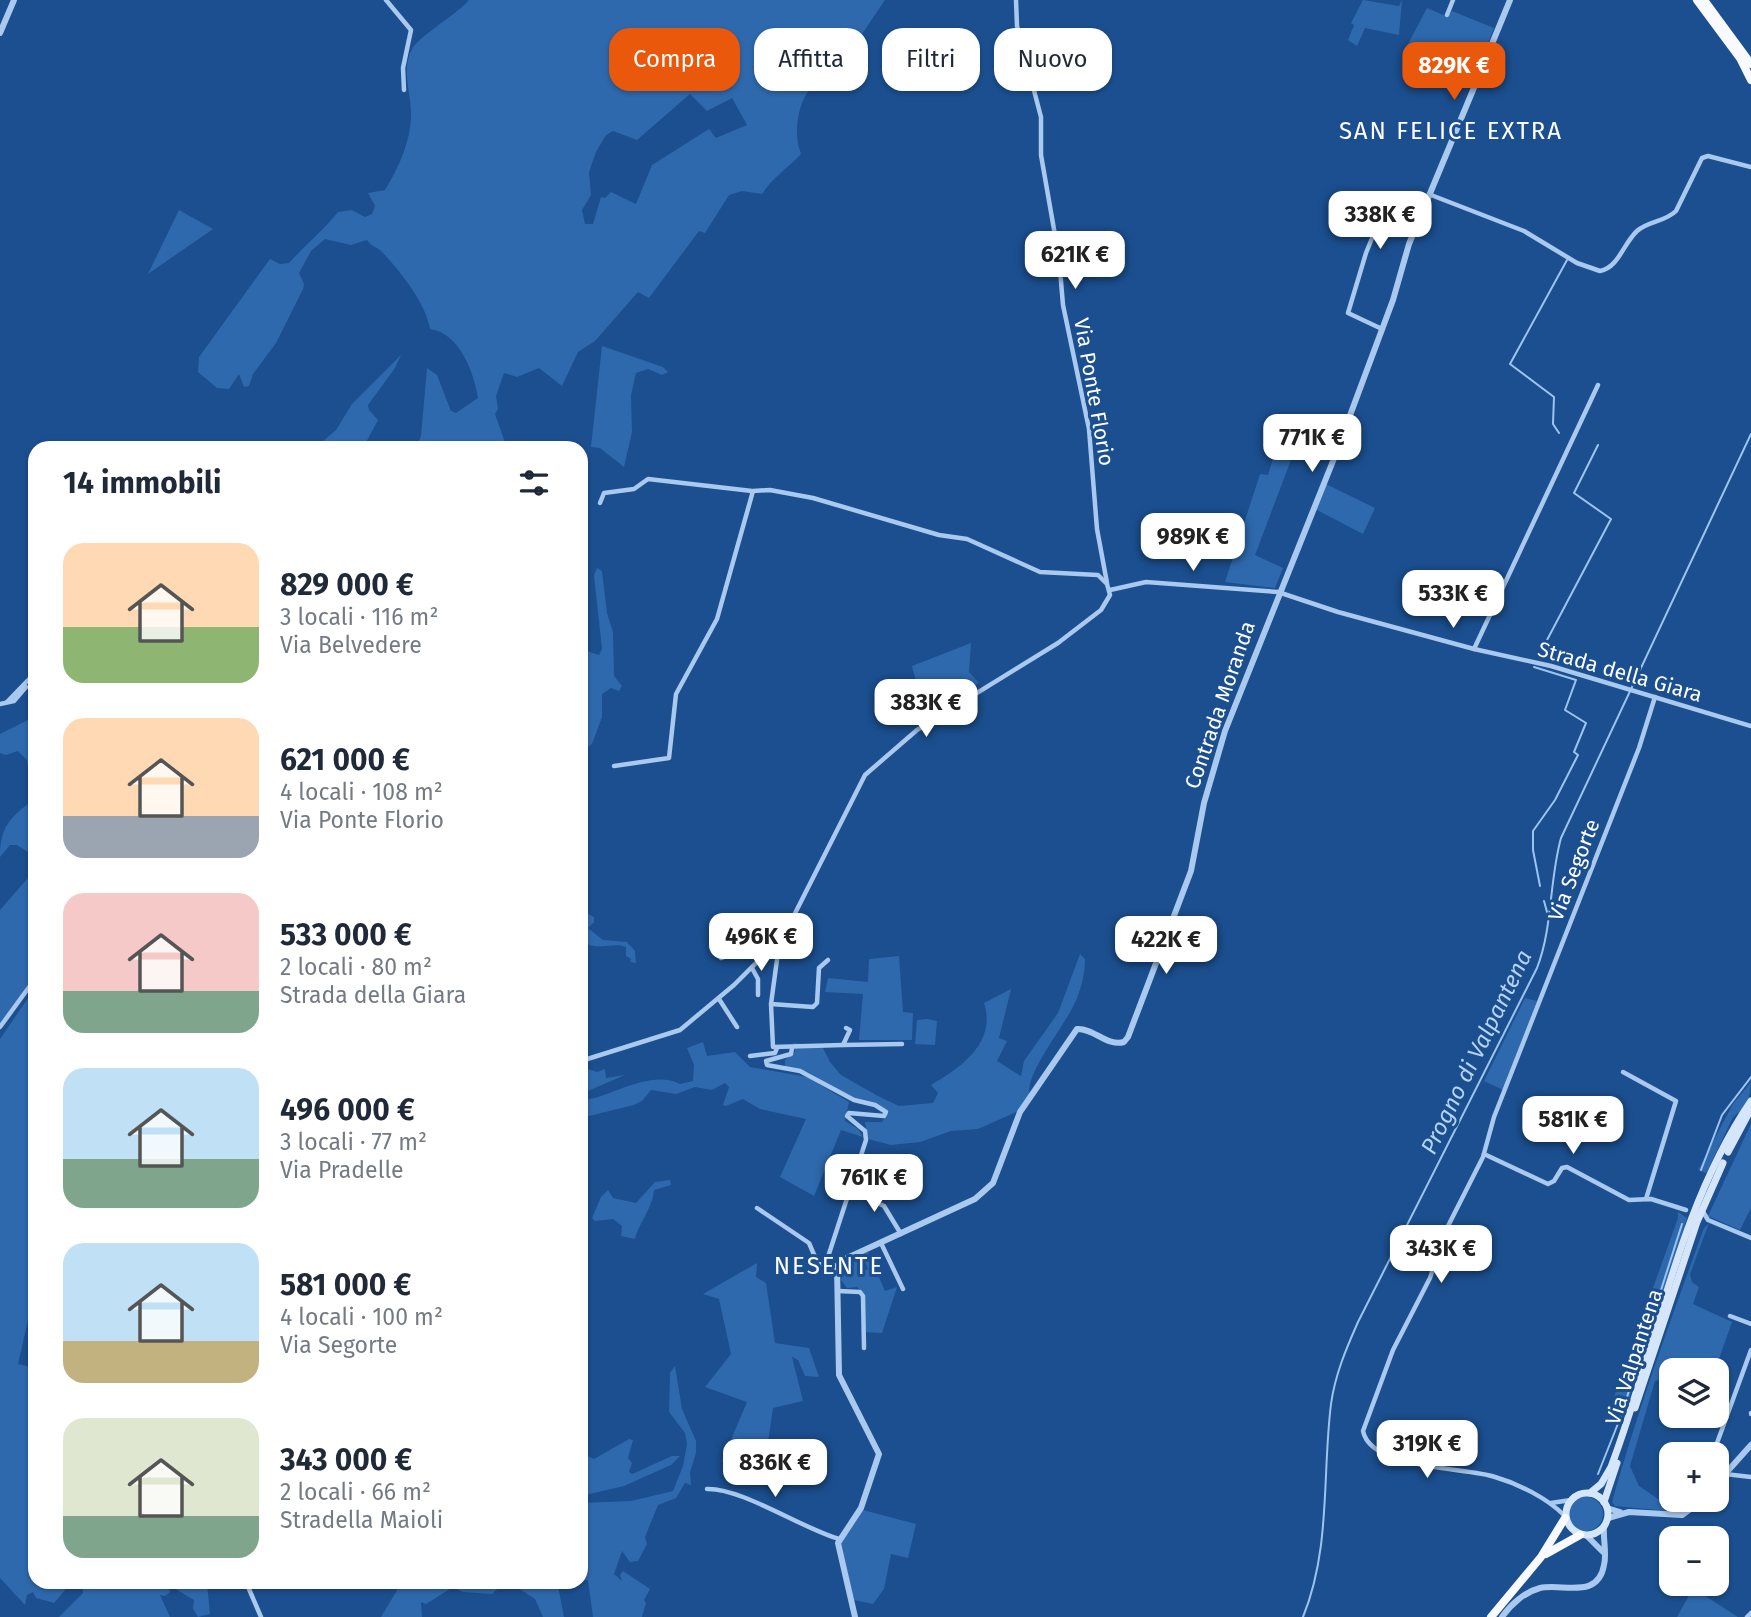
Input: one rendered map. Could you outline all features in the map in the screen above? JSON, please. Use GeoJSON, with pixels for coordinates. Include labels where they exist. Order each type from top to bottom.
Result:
{"type":"FeatureCollection","features":[{"type":"Feature","properties":{"kind":"highway"},"geometry":{"type":"LineString","coordinates":[[1697,0],[1740,58],[1751,80]]}},
{"type":"Feature","properties":{"kind":"highway"},"geometry":{"type":"LineString","coordinates":[[1704,0],[1751,64]]}},
{"type":"Feature","properties":{"kind":"highway"},"geometry":{"type":"LineString","coordinates":[[1491,1617],[1541,1557],[1565,1517]]}},
{"type":"Feature","properties":{"kind":"highway"},"geometry":{"type":"LineString","coordinates":[[1541,1557],[1583,1535]]}},
{"type":"Feature","properties":{"kind":"main road","name":"Via Valpantena"},"geometry":{"type":"LineString","coordinates":[[1590,1493],[1601,1484],[1611,1467],[1682,1246],[1703,1195],[1751,1101]]}},
{"type":"Feature","properties":{"kind":"main road","name":"Via Valpantena"},"geometry":{"type":"LineString","coordinates":[[1604,1527],[1608,1518],[1606,1505],[1697,1222],[1751,1109]]}},
{"type":"Feature","properties":{"kind":"main road"},"geometry":{"type":"LineString","coordinates":[[1604,1527],[1583,1535],[1570,1528],[1565,1517],[1571,1500],[1578,1495],[1590,1493],[1606,1505]]}},
{"type":"Feature","properties":{"kind":"street"},"geometry":{"type":"LineString","coordinates":[[0,33],[14,0]]}},
{"type":"Feature","properties":{"kind":"street"},"geometry":{"type":"LineString","coordinates":[[386,0],[411,30],[403,68],[404,90]]}},
{"type":"Feature","properties":{"kind":"street","name":"Via Ponte Florio"},"geometry":{"type":"LineString","coordinates":[[1016,0],[1017,26],[1041,117],[1041,155],[1059,258],[1063,305],[1089,429],[1097,529],[1110,590]]}},
{"type":"Feature","properties":{"kind":"street"},"geometry":{"type":"LineString","coordinates":[[1447,15],[1453,0]]}},
{"type":"Feature","properties":{"kind":"street","name":"Contrada Moranda"},"geometry":{"type":"LineString","coordinates":[[901,1234],[975,1199],[993,1182],[1020,1112],[1072,1033],[1077,1029],[1087,1029],[1120,1044],[1128,1037],[1191,871],[1204,803],[1222,743],[1278,592],[1333,461],[1382,329],[1409,244],[1478,78],[1481,60],[1487,56],[1510,0]]}},
{"type":"Feature","properties":{"kind":"street"},"geometry":{"type":"LineString","coordinates":[[1431,195],[1524,231],[1577,263],[1600,271],[1613,264],[1640,228],[1671,216],[1676,211],[1702,158],[1708,156],[1751,167]]}},
{"type":"Feature","properties":{"kind":"street"},"geometry":{"type":"LineString","coordinates":[[1372,197],[1386,205],[1422,216]]}},
{"type":"Feature","properties":{"kind":"street"},"geometry":{"type":"LineString","coordinates":[[1382,329],[1351,316],[1347,310],[1386,205]]}},
{"type":"Feature","properties":{"kind":"street"},"geometry":{"type":"LineString","coordinates":[[1474,649],[1598,386]]}},
{"type":"Feature","properties":{"kind":"street"},"geometry":{"type":"LineString","coordinates":[[600,503],[603,492],[634,489],[648,480],[753,491],[778,491],[838,504],[939,535],[976,542],[1034,570],[1098,576],[1107,583]]}},
{"type":"Feature","properties":{"kind":"street"},"geometry":{"type":"LineString","coordinates":[[614,766],[669,758],[676,694],[717,619],[753,491]]}},
{"type":"Feature","properties":{"kind":"street","name":"Strada della Giara"},"geometry":{"type":"LineString","coordinates":[[1110,590],[1146,582],[1278,592],[1338,612],[1474,649],[1551,666],[1637,694],[1751,726]]}},
{"type":"Feature","properties":{"kind":"street"},"geometry":{"type":"LineString","coordinates":[[902,1044],[821,1044],[777,1048],[770,1040],[771,1004],[779,944],[857,788],[877,763],[917,730],[1032,662],[1068,636],[1101,610],[1109,601],[1110,590]]}},
{"type":"Feature","properties":{"kind":"street"},"geometry":{"type":"LineString","coordinates":[[7,702],[28,680]]}},
{"type":"Feature","properties":{"kind":"street"},"geometry":{"type":"LineString","coordinates":[[0,704],[13,701],[26,687]]}},
{"type":"Feature","properties":{"kind":"street","name":"Via Segorte"},"geometry":{"type":"LineString","coordinates":[[1550,1503],[1495,1476],[1443,1470],[1400,1458],[1370,1444],[1363,1433],[1393,1350],[1430,1279],[1447,1228],[1483,1154],[1494,1116],[1639,748],[1655,697]]}},
{"type":"Feature","properties":{"kind":"street"},"geometry":{"type":"LineString","coordinates":[[721,958],[755,940],[768,938],[779,944]]}},
{"type":"Feature","properties":{"kind":"street"},"geometry":{"type":"LineString","coordinates":[[588,1059],[680,1030],[719,999],[772,947],[779,944]]}},
{"type":"Feature","properties":{"kind":"street"},"geometry":{"type":"LineString","coordinates":[[771,1004],[813,1007],[817,1003],[819,968],[828,960]]}},
{"type":"Feature","properties":{"kind":"street"},"geometry":{"type":"LineString","coordinates":[[752,968],[758,979],[758,995]]}},
{"type":"Feature","properties":{"kind":"street"},"geometry":{"type":"LineString","coordinates":[[0,1027],[28,989]]}},
{"type":"Feature","properties":{"kind":"street"},"geometry":{"type":"LineString","coordinates":[[719,999],[737,1027]]}},
{"type":"Feature","properties":{"kind":"street"},"geometry":{"type":"LineString","coordinates":[[843,1045],[850,1030],[846,1028]]}},
{"type":"Feature","properties":{"kind":"street"},"geometry":{"type":"LineString","coordinates":[[750,1056],[775,1053],[777,1048]]}},
{"type":"Feature","properties":{"kind":"street"},"geometry":{"type":"LineString","coordinates":[[792,1048],[791,1054],[766,1061],[767,1065],[800,1072],[854,1100],[875,1105],[886,1112],[884,1116],[877,1117],[847,1116],[865,1131],[866,1140],[826,1263]]}},
{"type":"Feature","properties":{"kind":"street"},"geometry":{"type":"LineString","coordinates":[[1623,1072],[1676,1101],[1646,1199]]}},
{"type":"Feature","properties":{"kind":"street"},"geometry":{"type":"LineString","coordinates":[[1483,1154],[1544,1183],[1551,1183],[1562,1168],[1567,1167],[1629,1200],[1646,1199],[1686,1210]]}},
{"type":"Feature","properties":{"kind":"street"},"geometry":{"type":"LineString","coordinates":[[757,1208],[810,1243],[818,1264],[837,1266],[901,1234],[884,1206],[850,1190]]}},
{"type":"Feature","properties":{"kind":"street","name":"Via Valpantena"},"geometry":{"type":"LineString","coordinates":[[1682,1246],[1689,1221],[1686,1210],[1693,1209],[1703,1195]]}},
{"type":"Feature","properties":{"kind":"street"},"geometry":{"type":"LineString","coordinates":[[1703,1208],[1704,1216],[1708,1220],[1751,1238]]}},
{"type":"Feature","properties":{"kind":"street"},"geometry":{"type":"LineString","coordinates":[[1697,1222],[1708,1220]]}},
{"type":"Feature","properties":{"kind":"street"},"geometry":{"type":"LineString","coordinates":[[881,1243],[903,1289]]}},
{"type":"Feature","properties":{"kind":"street"},"geometry":{"type":"LineString","coordinates":[[837,1266],[840,1378],[879,1454],[861,1508],[839,1539],[855,1617]]}},
{"type":"Feature","properties":{"kind":"street"},"geometry":{"type":"LineString","coordinates":[[836,1291],[860,1292],[863,1296],[864,1348]]}},
{"type":"Feature","properties":{"kind":"street"},"geometry":{"type":"LineString","coordinates":[[1730,1316],[1751,1324]]}},
{"type":"Feature","properties":{"kind":"street"},"geometry":{"type":"LineString","coordinates":[[1717,1442],[1751,1350]]}},
{"type":"Feature","properties":{"kind":"street"},"geometry":{"type":"LineString","coordinates":[[1729,1470],[1751,1445]]}},
{"type":"Feature","properties":{"kind":"street"},"geometry":{"type":"LineString","coordinates":[[1734,1464],[1748,1476]]}},
{"type":"Feature","properties":{"kind":"street"},"geometry":{"type":"LineString","coordinates":[[1729,1474],[1748,1476]]}},
{"type":"Feature","properties":{"kind":"street"},"geometry":{"type":"LineString","coordinates":[[707,1489],[733,1494],[797,1524],[839,1539]]}},
{"type":"Feature","properties":{"kind":"street"},"geometry":{"type":"LineString","coordinates":[[1550,1503],[1571,1500]]}},
{"type":"Feature","properties":{"kind":"street"},"geometry":{"type":"LineString","coordinates":[[1550,1503],[1565,1517]]}},
{"type":"Feature","properties":{"kind":"street"},"geometry":{"type":"LineString","coordinates":[[1606,1505],[1622,1513]]}},
{"type":"Feature","properties":{"kind":"street"},"geometry":{"type":"LineString","coordinates":[[1608,1518],[1622,1513],[1682,1515],[1686,1512]]}},
{"type":"Feature","properties":{"kind":"street","name":"Via Valpantena"},"geometry":{"type":"LineString","coordinates":[[1502,1617],[1514,1604],[1535,1589],[1550,1587],[1578,1590],[1589,1586],[1601,1573],[1604,1527]]}},
{"type":"Feature","properties":{"kind":"street"},"geometry":{"type":"LineString","coordinates":[[1583,1535],[1604,1554]]}},
{"type":"Feature","properties":{"kind":"street"},"geometry":{"type":"LineString","coordinates":[[249,1589],[261,1617]]}},
{"type":"Feature","properties":{"kind":"street"},"geometry":{"type":"LineString","coordinates":[[1747,1617],[1751,1613]]}},
{"type":"Feature","properties":{"kind":"shaded area"},"geometry":{"type":"Polygon","coordinates":[[[469,0],[885,0],[866,28],[754,28],[754,91],[809,91],[798,119],[797,138],[801,154],[762,194],[742,191],[729,195],[705,233],[699,231],[649,298],[638,292],[595,341],[578,352],[562,386],[539,368],[517,377],[504,373],[496,396],[498,409],[495,414],[505,441],[419,441],[427,368],[437,375],[451,411],[456,413],[478,398],[476,388],[469,366],[457,346],[441,332],[430,329],[424,309],[405,279],[383,253],[367,240],[351,245],[325,239],[311,251],[299,273],[304,284],[303,289],[276,343],[253,374],[249,386],[244,387],[239,374],[229,389],[217,388],[198,372],[199,357],[270,259],[280,264],[289,263],[338,212],[352,210],[365,217],[372,214],[375,206],[368,193],[385,190],[399,163],[409,134],[411,114],[407,65],[416,44],[469,0]],[[690,94],[637,140],[613,131],[606,135],[589,172],[591,195],[582,210],[585,224],[593,224],[601,197],[605,198],[611,192],[636,204],[652,165],[709,129],[716,138],[747,125],[732,98],[707,111],[690,94]]]}},
{"type":"Feature","properties":{"kind":"shaded area"},"geometry":{"type":"Polygon","coordinates":[[[1363,0],[1399,6],[1402,0],[1399,35],[1365,28],[1357,46],[1348,40],[1354,25],[1351,23],[1363,0]]]}},
{"type":"Feature","properties":{"kind":"shaded area"},"geometry":{"type":"Polygon","coordinates":[[[1427,8],[1448,17],[1452,11],[1494,28],[1484,53],[1472,49],[1462,72],[1407,46],[1427,8]]]}},
{"type":"Feature","properties":{"kind":"shaded area"},"geometry":{"type":"Polygon","coordinates":[[[179,210],[213,229],[148,274],[179,210]]]}},
{"type":"Feature","properties":{"kind":"shaded area"},"geometry":{"type":"Polygon","coordinates":[[[602,346],[663,367],[668,372],[662,375],[648,369],[636,373],[631,395],[632,432],[624,467],[600,448],[591,447],[602,346]]]}},
{"type":"Feature","properties":{"kind":"shaded area"},"geometry":{"type":"Polygon","coordinates":[[[401,355],[395,368],[368,405],[378,420],[367,441],[323,441],[336,430],[352,404],[401,355]]]}},
{"type":"Feature","properties":{"kind":"shaded area"},"geometry":{"type":"Polygon","coordinates":[[[1275,452],[1291,460],[1255,555],[1283,568],[1275,588],[1225,582],[1260,474],[1268,475],[1275,452]]]}},
{"type":"Feature","properties":{"kind":"shaded area"},"geometry":{"type":"Polygon","coordinates":[[[1326,484],[1375,508],[1363,534],[1315,509],[1326,484]]]}},
{"type":"Feature","properties":{"kind":"shaded area"},"geometry":{"type":"Polygon","coordinates":[[[597,568],[602,571],[607,613],[613,632],[614,676],[622,686],[619,691],[611,688],[602,694],[602,717],[592,744],[588,747],[588,651],[599,655],[602,649],[594,575],[597,568]]]}},
{"type":"Feature","properties":{"kind":"shaded area"},"geometry":{"type":"Polygon","coordinates":[[[971,643],[969,672],[979,683],[930,715],[920,696],[912,666],[971,643]]]}},
{"type":"Feature","properties":{"kind":"shaded area"},"geometry":{"type":"Polygon","coordinates":[[[28,720],[28,767],[27,760],[18,751],[6,755],[0,753],[0,734],[28,720]]]}},
{"type":"Feature","properties":{"kind":"shaded area"},"geometry":{"type":"Polygon","coordinates":[[[28,804],[28,852],[17,845],[10,845],[0,857],[2,837],[8,823],[28,804]]]}},
{"type":"Feature","properties":{"kind":"shaded area"},"geometry":{"type":"Polygon","coordinates":[[[28,878],[28,986],[0,1024],[0,910],[28,878]]]}},
{"type":"Feature","properties":{"kind":"shaded area"},"geometry":{"type":"Polygon","coordinates":[[[588,914],[594,917],[594,922],[588,928],[588,914]]]}},
{"type":"Feature","properties":{"kind":"shaded area"},"geometry":{"type":"Polygon","coordinates":[[[588,928],[603,940],[627,942],[635,951],[636,963],[630,962],[631,959],[626,956],[626,947],[588,944],[588,928]]]}},
{"type":"Feature","properties":{"kind":"shaded area"},"geometry":{"type":"Polygon","coordinates":[[[1080,954],[1085,959],[1085,964],[1079,993],[1039,1062],[1030,1086],[1030,1096],[1021,1110],[978,1129],[951,1131],[920,1142],[891,1145],[868,1139],[865,1122],[882,1122],[886,1116],[884,1110],[857,1101],[808,1072],[785,1067],[785,1060],[795,1052],[793,1043],[822,1046],[841,1075],[878,1096],[899,1106],[933,1103],[938,1093],[931,1085],[964,1062],[981,1042],[987,1017],[984,1003],[1011,989],[999,1038],[1007,1041],[997,1061],[1021,1076],[1024,1061],[1058,1013],[1080,954]]]}},
{"type":"Feature","properties":{"kind":"shaded area"},"geometry":{"type":"Polygon","coordinates":[[[899,956],[903,1012],[913,1013],[912,1040],[859,1040],[863,994],[825,992],[828,978],[868,982],[869,959],[899,956]]]}},
{"type":"Feature","properties":{"kind":"shaded area"},"geometry":{"type":"Polygon","coordinates":[[[28,998],[28,1320],[18,1364],[28,1366],[28,1589],[65,1589],[54,1603],[36,1598],[33,1592],[27,1595],[25,1605],[0,1578],[0,1039],[28,998]]]}},
{"type":"Feature","properties":{"kind":"shaded area"},"geometry":{"type":"Polygon","coordinates":[[[1525,998],[1537,1001],[1503,1090],[1484,1081],[1525,998]]]}},
{"type":"Feature","properties":{"kind":"shaded area"},"geometry":{"type":"Polygon","coordinates":[[[917,1020],[937,1021],[935,1045],[915,1044],[917,1020]]]}},
{"type":"Feature","properties":{"kind":"shaded area"},"geometry":{"type":"Polygon","coordinates":[[[703,1042],[707,1056],[735,1052],[750,1067],[807,1077],[849,1102],[845,1121],[858,1129],[863,1137],[841,1130],[814,1196],[780,1177],[806,1119],[760,1109],[743,1099],[723,1105],[729,1087],[725,1083],[712,1090],[695,1087],[676,1094],[651,1090],[642,1101],[634,1105],[588,1116],[588,1099],[654,1080],[680,1084],[693,1081],[694,1065],[687,1048],[703,1042]]]}},
{"type":"Feature","properties":{"kind":"shaded area"},"geometry":{"type":"Polygon","coordinates":[[[588,1069],[597,1072],[605,1069],[606,1078],[625,1075],[588,1091],[588,1069]]]}},
{"type":"Feature","properties":{"kind":"shaded area"},"geometry":{"type":"Polygon","coordinates":[[[1751,1082],[1748,1105],[1733,1117],[1706,1173],[1698,1170],[1733,1104],[1751,1082]]]}},
{"type":"Feature","properties":{"kind":"shaded area"},"geometry":{"type":"Polygon","coordinates":[[[1751,1124],[1751,1208],[1740,1230],[1708,1216],[1751,1124]]]}},
{"type":"Feature","properties":{"kind":"shaded area"},"geometry":{"type":"Polygon","coordinates":[[[670,1180],[671,1185],[654,1190],[635,1239],[621,1236],[622,1226],[613,1219],[595,1221],[592,1218],[601,1197],[608,1190],[613,1198],[636,1203],[655,1182],[670,1180]]]}},
{"type":"Feature","properties":{"kind":"shaded area"},"geometry":{"type":"Polygon","coordinates":[[[1678,1212],[1687,1218],[1624,1414],[1617,1417],[1611,1412],[1613,1400],[1678,1212]]]}},
{"type":"Feature","properties":{"kind":"shaded area"},"geometry":{"type":"Polygon","coordinates":[[[1709,1223],[1690,1274],[1692,1282],[1699,1287],[1693,1304],[1732,1322],[1719,1358],[1659,1358],[1659,1380],[1655,1381],[1630,1466],[1639,1486],[1659,1500],[1659,1510],[1615,1506],[1612,1502],[1644,1398],[1704,1228],[1709,1223]]]}},
{"type":"Feature","properties":{"kind":"shaded area"},"geometry":{"type":"Polygon","coordinates":[[[868,1252],[885,1291],[897,1287],[882,1333],[865,1332],[865,1295],[857,1287],[847,1288],[841,1280],[844,1263],[857,1256],[863,1271],[868,1269],[862,1255],[868,1252]]]}},
{"type":"Feature","properties":{"kind":"shaded area"},"geometry":{"type":"Polygon","coordinates":[[[757,1263],[756,1277],[766,1283],[775,1343],[809,1348],[819,1377],[805,1376],[798,1360],[792,1357],[803,1401],[773,1408],[767,1449],[751,1443],[741,1462],[725,1466],[722,1461],[747,1402],[705,1387],[731,1354],[719,1299],[703,1294],[757,1263]]]}},
{"type":"Feature","properties":{"kind":"shaded area"},"geometry":{"type":"Polygon","coordinates":[[[675,1366],[682,1409],[696,1441],[696,1453],[690,1472],[691,1485],[685,1483],[676,1498],[658,1505],[645,1537],[647,1544],[638,1561],[630,1562],[622,1551],[614,1574],[622,1581],[620,1575],[623,1571],[650,1589],[644,1600],[646,1603],[642,1617],[593,1617],[588,1580],[588,1503],[631,1501],[673,1491],[683,1466],[687,1444],[685,1433],[669,1412],[670,1373],[675,1366]]]}},
{"type":"Feature","properties":{"kind":"shaded area"},"geometry":{"type":"Polygon","coordinates":[[[629,1439],[633,1440],[628,1458],[632,1463],[629,1472],[632,1474],[672,1456],[680,1456],[671,1465],[624,1486],[588,1494],[588,1456],[594,1459],[629,1439]]]}},
{"type":"Feature","properties":{"kind":"shaded area"},"geometry":{"type":"Polygon","coordinates":[[[1586,1497],[1598,1502],[1603,1514],[1598,1526],[1586,1531],[1574,1526],[1569,1514],[1574,1502],[1586,1497]]]}},
{"type":"Feature","properties":{"kind":"shaded area"},"geometry":{"type":"Polygon","coordinates":[[[863,1510],[916,1524],[908,1558],[891,1554],[884,1589],[873,1604],[854,1600],[841,1542],[863,1510]]]}},
{"type":"Feature","properties":{"kind":"shaded area"},"geometry":{"type":"Polygon","coordinates":[[[83,1589],[169,1589],[170,1592],[165,1596],[160,1595],[170,1617],[59,1617],[83,1593],[83,1589]]]}},
{"type":"Feature","properties":{"kind":"shaded area"},"geometry":{"type":"Polygon","coordinates":[[[208,1589],[210,1614],[198,1617],[193,1609],[194,1600],[177,1590],[208,1589]]]}},
{"type":"Feature","properties":{"kind":"shaded area"},"geometry":{"type":"Polygon","coordinates":[[[398,1589],[450,1589],[426,1604],[421,1602],[422,1617],[381,1617],[398,1589]]]}},
{"type":"Feature","properties":{"kind":"shaded area"},"geometry":{"type":"Polygon","coordinates":[[[457,1589],[497,1589],[492,1594],[463,1592],[457,1589]]]}},
{"type":"Feature","properties":{"kind":"shaded area"},"geometry":{"type":"Polygon","coordinates":[[[520,1589],[559,1589],[564,1617],[543,1617],[535,1599],[520,1589]]]}},
{"type":"Feature","properties":{"kind":"shaded area"},"geometry":{"type":"Polygon","coordinates":[[[1689,1596],[1705,1596],[1738,1617],[1677,1617],[1689,1596]]]}},
{"type":"Feature","properties":{"kind":"waterway"},"geometry":{"type":"LineString","coordinates":[[1559,433],[1553,424],[1554,397],[1510,364],[1567,260]]}},
{"type":"Feature","properties":{"kind":"waterway","name":"Progno di Valpantena"},"geometry":{"type":"LineString","coordinates":[[1303,1617],[1318,1565],[1331,1404],[1345,1352],[1537,968],[1546,936],[1561,838],[1751,434]]}},
{"type":"Feature","properties":{"kind":"waterway"},"geometry":{"type":"LineString","coordinates":[[1538,657],[1611,519],[1574,493],[1598,445]]}},
{"type":"Feature","properties":{"kind":"waterway"},"geometry":{"type":"LineString","coordinates":[[1534,667],[1576,680],[1565,710],[1586,723],[1574,752],[1578,755],[1555,800],[1533,831],[1533,850],[1540,886]]}},
{"type":"Feature","properties":{"kind":"waterway"},"geometry":{"type":"LineString","coordinates":[[1544,901],[1547,912]]}},
{"type":"Feature","properties":{"kind":"waterway"},"geometry":{"type":"LineString","coordinates":[[1701,1170],[1722,1115],[1751,1077]]}},
{"type":"Feature","properties":{"kind":"waterway"},"geometry":{"type":"LineString","coordinates":[[1598,1474],[1621,1416],[1682,1224]]}},
{"type":"Feature","properties":{"kind":"district","name":"SAN FELICE EXTRA"},"geometry":{"type":"Point","coordinates":[1451,131]}},
{"type":"Feature","properties":{"kind":"district","name":"NESENTE"},"geometry":{"type":"Point","coordinates":[829,1266]}}]}
